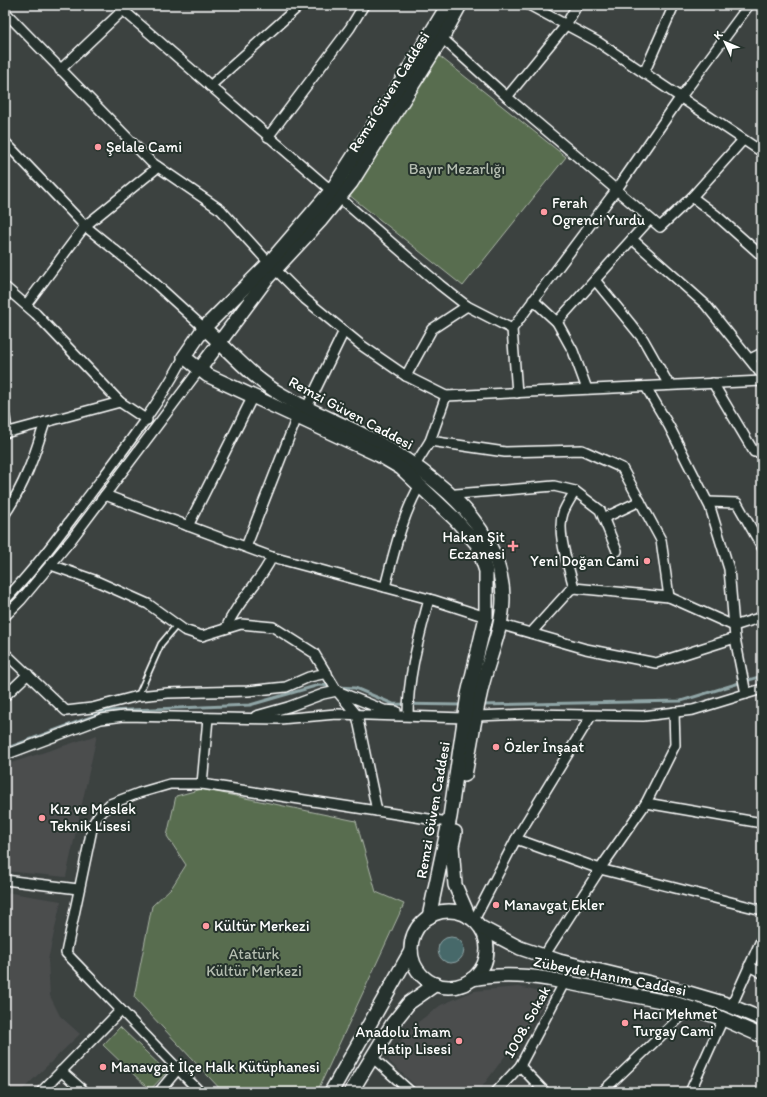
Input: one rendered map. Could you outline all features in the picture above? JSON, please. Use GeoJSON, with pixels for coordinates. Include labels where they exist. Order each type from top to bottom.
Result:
{"type":"FeatureCollection","features":[{"type":"Feature","properties":{"kind":"main road","name":"Remzi Güven Caddesi"},"geometry":{"type":"LineString","coordinates":[[448,5],[393,94],[321,220],[204,328],[184,358],[199,370],[380,455],[401,468],[455,519],[477,544],[486,571],[486,617],[474,694]]}},
{"type":"Feature","properties":{"kind":"main road","name":"Remzi Güven Caddesi"},"geometry":{"type":"LineString","coordinates":[[335,194],[351,183],[442,38],[460,5]]}},
{"type":"Feature","properties":{"kind":"main road","name":"Remzi Güven Caddesi"},"geometry":{"type":"LineString","coordinates":[[199,370],[272,266]]}},
{"type":"Feature","properties":{"kind":"main road","name":"Remzi Güven Caddesi"},"geometry":{"type":"LineString","coordinates":[[204,328],[252,374],[281,395],[376,442],[415,465],[469,514],[492,549],[499,570],[503,597],[500,624],[474,694]]}},
{"type":"Feature","properties":{"kind":"main road"},"geometry":{"type":"LineString","coordinates":[[471,713],[474,694]]}},
{"type":"Feature","properties":{"kind":"main road","name":"Remzi Güven Caddesi"},"geometry":{"type":"LineString","coordinates":[[429,917],[471,713]]}},
{"type":"Feature","properties":{"kind":"main road","name":"Remzi Güven Caddesi"},"geometry":{"type":"LineString","coordinates":[[471,713],[452,846],[455,885],[475,922]]}},
{"type":"Feature","properties":{"kind":"main road"},"geometry":{"type":"LineString","coordinates":[[331,1092],[411,951],[416,931],[429,917],[447,911],[457,911],[475,922],[486,939],[487,950],[485,961],[480,971],[472,979],[461,985],[449,987],[436,984],[422,975],[413,959],[411,951]]}},
{"type":"Feature","properties":{"kind":"main road","name":"Zübeyde Hanım Caddesi"},"geometry":{"type":"LineString","coordinates":[[475,922],[520,948],[544,956],[675,989],[731,1007],[762,1019]]}},
{"type":"Feature","properties":{"kind":"main road","name":"Zübeyde Hanım Caddesi"},"geometry":{"type":"LineString","coordinates":[[472,979],[492,975],[527,976],[677,1004],[723,1019],[762,1036]]}},
{"type":"Feature","properties":{"kind":"main road"},"geometry":{"type":"LineString","coordinates":[[351,1092],[393,1023],[409,1004],[436,984]]}},
{"type":"Feature","properties":{"kind":"street"},"geometry":{"type":"LineString","coordinates":[[11,5],[5,12],[151,162],[221,210],[272,266],[305,299],[344,331],[406,376],[446,396],[762,381]]}},
{"type":"Feature","properties":{"kind":"street"},"geometry":{"type":"LineString","coordinates":[[210,86],[300,5]]}},
{"type":"Feature","properties":{"kind":"street"},"geometry":{"type":"LineString","coordinates":[[268,137],[350,28],[364,5]]}},
{"type":"Feature","properties":{"kind":"street"},"geometry":{"type":"LineString","coordinates":[[529,5],[598,42],[762,152]]}},
{"type":"Feature","properties":{"kind":"street"},"geometry":{"type":"LineString","coordinates":[[507,97],[566,25],[577,5]]}},
{"type":"Feature","properties":{"kind":"street"},"geometry":{"type":"LineString","coordinates":[[644,73],[674,5]]}},
{"type":"Feature","properties":{"kind":"street"},"geometry":{"type":"LineString","coordinates":[[517,393],[512,329],[617,189],[680,98],[749,5]]}},
{"type":"Feature","properties":{"kind":"street"},"geometry":{"type":"LineString","coordinates":[[60,70],[122,8],[268,137],[467,306],[512,329]]}},
{"type":"Feature","properties":{"kind":"street"},"geometry":{"type":"LineString","coordinates":[[442,38],[507,97],[660,227],[692,197],[744,140]]}},
{"type":"Feature","properties":{"kind":"street"},"geometry":{"type":"LineString","coordinates":[[5,142],[85,226],[147,276],[204,328]]}},
{"type":"Feature","properties":{"kind":"street"},"geometry":{"type":"LineString","coordinates":[[26,305],[85,226],[158,167]]}},
{"type":"Feature","properties":{"kind":"street"},"geometry":{"type":"LineString","coordinates":[[692,197],[716,215],[762,256]]}},
{"type":"Feature","properties":{"kind":"street"},"geometry":{"type":"LineString","coordinates":[[557,322],[650,219]]}},
{"type":"Feature","properties":{"kind":"street"},"geometry":{"type":"LineString","coordinates":[[632,239],[705,304],[762,375]]}},
{"type":"Feature","properties":{"kind":"street"},"geometry":{"type":"LineString","coordinates":[[596,280],[643,339],[669,385]]}},
{"type":"Feature","properties":{"kind":"street"},"geometry":{"type":"LineString","coordinates":[[5,287],[26,305],[120,402],[147,420]]}},
{"type":"Feature","properties":{"kind":"street"},"geometry":{"type":"LineString","coordinates":[[533,300],[557,322],[572,351],[587,389]]}},
{"type":"Feature","properties":{"kind":"street"},"geometry":{"type":"LineString","coordinates":[[406,376],[432,329],[467,306]]}},
{"type":"Feature","properties":{"kind":"street"},"geometry":{"type":"LineString","coordinates":[[307,407],[344,331]]}},
{"type":"Feature","properties":{"kind":"street"},"geometry":{"type":"LineString","coordinates":[[750,359],[762,353]]}},
{"type":"Feature","properties":{"kind":"street"},"geometry":{"type":"LineString","coordinates":[[5,600],[46,554],[147,420],[166,392],[184,358]]}},
{"type":"Feature","properties":{"kind":"street"},"geometry":{"type":"LineString","coordinates":[[5,616],[51,565],[199,370]]}},
{"type":"Feature","properties":{"kind":"street"},"geometry":{"type":"LineString","coordinates":[[713,383],[754,452]]}},
{"type":"Feature","properties":{"kind":"street"},"geometry":{"type":"LineString","coordinates":[[646,386],[669,426],[708,502],[729,569],[735,638],[745,690]]}},
{"type":"Feature","properties":{"kind":"street"},"geometry":{"type":"LineString","coordinates":[[188,526],[254,396]]}},
{"type":"Feature","properties":{"kind":"street"},"geometry":{"type":"LineString","coordinates":[[415,465],[430,441],[446,396]]}},
{"type":"Feature","properties":{"kind":"street"},"geometry":{"type":"LineString","coordinates":[[5,417],[6,433],[120,402]]}},
{"type":"Feature","properties":{"kind":"street"},"geometry":{"type":"LineString","coordinates":[[246,547],[297,417]]}},
{"type":"Feature","properties":{"kind":"street"},"geometry":{"type":"LineString","coordinates":[[5,514],[19,494],[29,471],[45,422]]}},
{"type":"Feature","properties":{"kind":"street"},"geometry":{"type":"LineString","coordinates":[[430,441],[505,452],[582,450],[622,468],[661,540],[669,597]]}},
{"type":"Feature","properties":{"kind":"street"},"geometry":{"type":"LineString","coordinates":[[385,587],[400,532],[412,500],[420,485]]}},
{"type":"Feature","properties":{"kind":"street"},"geometry":{"type":"LineString","coordinates":[[451,497],[456,494],[502,489],[554,486],[575,491],[600,510],[617,551]]}},
{"type":"Feature","properties":{"kind":"street"},"geometry":{"type":"LineString","coordinates":[[574,588],[562,539],[561,523],[563,513],[575,491]]}},
{"type":"Feature","properties":{"kind":"street"},"geometry":{"type":"LineString","coordinates":[[105,495],[272,557],[429,599],[486,617]]}},
{"type":"Feature","properties":{"kind":"street"},"geometry":{"type":"LineString","coordinates":[[604,518],[640,501]]}},
{"type":"Feature","properties":{"kind":"street"},"geometry":{"type":"LineString","coordinates":[[708,502],[737,503],[762,547]]}},
{"type":"Feature","properties":{"kind":"street"},"geometry":{"type":"LineString","coordinates":[[226,628],[232,614],[261,578],[272,557]]}},
{"type":"Feature","properties":{"kind":"street"},"geometry":{"type":"LineString","coordinates":[[51,565],[94,580],[148,604],[184,630],[202,636],[241,624],[273,628],[314,653],[336,690],[357,715],[377,811]]}},
{"type":"Feature","properties":{"kind":"street"},"geometry":{"type":"LineString","coordinates":[[531,633],[570,590],[574,588],[669,597],[734,626],[762,617]]}},
{"type":"Feature","properties":{"kind":"street"},"geometry":{"type":"LineString","coordinates":[[407,714],[413,659],[429,599]]}},
{"type":"Feature","properties":{"kind":"street"},"geometry":{"type":"LineString","coordinates":[[500,624],[586,649],[656,663],[735,638]]}},
{"type":"Feature","properties":{"kind":"street"},"geometry":{"type":"LineString","coordinates":[[5,653],[66,711],[92,708],[138,696],[168,693],[248,691],[286,687],[309,677],[328,675]]}},
{"type":"Feature","properties":{"kind":"street"},"geometry":{"type":"LineString","coordinates":[[5,696],[28,674]]}},
{"type":"Feature","properties":{"kind":"street"},"geometry":{"type":"LineString","coordinates":[[5,755],[101,719],[124,716],[280,719],[336,714],[471,713],[643,716],[693,710],[745,690],[762,689]]}},
{"type":"Feature","properties":{"kind":"street"},"geometry":{"type":"LineString","coordinates":[[245,718],[288,707],[336,690],[384,710],[407,714]]}},
{"type":"Feature","properties":{"kind":"street"},"geometry":{"type":"LineString","coordinates":[[544,956],[600,869],[646,803],[675,745],[674,712]]}},
{"type":"Feature","properties":{"kind":"street"},"geometry":{"type":"LineString","coordinates":[[475,922],[516,839],[591,716]]}},
{"type":"Feature","properties":{"kind":"street"},"geometry":{"type":"LineString","coordinates":[[202,784],[208,718]]}},
{"type":"Feature","properties":{"kind":"street"},"geometry":{"type":"LineString","coordinates":[[200,1092],[66,953],[78,889],[93,824],[105,809],[110,804],[139,793],[170,784],[202,784],[448,822]]}},
{"type":"Feature","properties":{"kind":"street"},"geometry":{"type":"LineString","coordinates":[[646,803],[762,823]]}},
{"type":"Feature","properties":{"kind":"street"},"geometry":{"type":"LineString","coordinates":[[516,839],[600,869],[762,910]]}},
{"type":"Feature","properties":{"kind":"street"},"geometry":{"type":"LineString","coordinates":[[5,880],[78,889]]}},
{"type":"Feature","properties":{"kind":"street"},"geometry":{"type":"LineString","coordinates":[[731,1007],[762,938]]}},
{"type":"Feature","properties":{"kind":"street"},"geometry":{"type":"LineString","coordinates":[[749,966],[762,973]]}},
{"type":"Feature","properties":{"kind":"street","name":"1008. Sokak"},"geometry":{"type":"LineString","coordinates":[[496,1092],[520,1066],[564,983]]}},
{"type":"Feature","properties":{"kind":"street"},"geometry":{"type":"LineString","coordinates":[[602,1092],[690,1008]]}},
{"type":"Feature","properties":{"kind":"street"},"geometry":{"type":"LineString","coordinates":[[41,1092],[121,1010]]}},
{"type":"Feature","properties":{"kind":"street"},"geometry":{"type":"LineString","coordinates":[[690,1092],[723,1019]]}},
{"type":"Feature","properties":{"kind":"street"},"geometry":{"type":"LineString","coordinates":[[373,1058],[411,1092]]}},
{"type":"Feature","properties":{"kind":"street"},"geometry":{"type":"LineString","coordinates":[[520,1066],[545,1092]]}},
{"type":"Feature","properties":{"kind":"street"},"geometry":{"type":"LineString","coordinates":[[159,1092],[178,1068]]}},
{"type":"Feature","properties":{"kind":"street"},"geometry":{"type":"LineString","coordinates":[[61,1071],[85,1092]]}},
{"type":"Feature","properties":{"kind":"lane"},"geometry":{"type":"LineString","coordinates":[[138,696],[161,644],[177,625]]}},
{"type":"Feature","properties":{"kind":"shaded area","name":"Kız ve Meslek Teknik Lisesi"},"geometry":{"type":"Polygon","coordinates":[[[97,735],[66,877],[5,871],[5,765],[97,735]]]}},
{"type":"Feature","properties":{"kind":"shaded area"},"geometry":{"type":"Polygon","coordinates":[[[5,892],[61,901],[48,960],[50,996],[60,1016],[80,1034],[20,1092],[5,1092],[5,892]]]}},
{"type":"Feature","properties":{"kind":"shaded area","name":"Anadolu İmam Hatip Lisesi"},"geometry":{"type":"Polygon","coordinates":[[[519,987],[551,995],[478,1092],[422,1092],[389,1061],[389,1056],[414,1025],[441,1005],[474,991],[519,987]]]}},
{"type":"Feature","properties":{"kind":"green space","name":"Bayır Mezarlığı"},"geometry":{"type":"Polygon","coordinates":[[[438,55],[566,157],[463,286],[349,195],[438,55]]]}},
{"type":"Feature","properties":{"kind":"green space","name":"Atatürk Kültür Merkezi"},"geometry":{"type":"Polygon","coordinates":[[[202,789],[356,821],[376,892],[404,904],[317,1092],[223,1092],[134,997],[152,906],[172,887],[186,865],[167,836],[176,796],[202,789]]]}},
{"type":"Feature","properties":{"kind":"green space"},"geometry":{"type":"Polygon","coordinates":[[[120,1027],[167,1072],[150,1090],[103,1045],[120,1027]]]}},
{"type":"Feature","properties":{"kind":"water"},"geometry":{"type":"Polygon","coordinates":[[[451,937],[460,941],[464,950],[460,959],[451,963],[442,959],[438,950],[442,941],[451,937]]]}},
{"type":"Feature","properties":{"kind":"waterway"},"geometry":{"type":"LineString","coordinates":[[482,705],[681,701],[762,676]]}},
{"type":"Feature","properties":{"kind":"waterway"},"geometry":{"type":"LineString","coordinates":[[5,749],[107,711],[250,705],[319,685],[332,686]]}},
{"type":"Feature","properties":{"kind":"waterway"},"geometry":{"type":"LineString","coordinates":[[337,687],[355,688],[393,704],[462,705]]}},
{"type":"Feature","properties":{"kind":"place","name":"Şelale Cami"},"geometry":{"type":"Point","coordinates":[98,147]}},
{"type":"Feature","properties":{"kind":"place","name":"Ferah Ogrenci Yurdu"},"geometry":{"type":"Point","coordinates":[544,212]}},
{"type":"Feature","properties":{"kind":"place","name":"Hakan Şit Eczanesi"},"geometry":{"type":"Point","coordinates":[513,546]}},
{"type":"Feature","properties":{"kind":"place","name":"Yeni Doğan Cami"},"geometry":{"type":"Point","coordinates":[647,561]}},
{"type":"Feature","properties":{"kind":"place","name":"Özler İnşaat"},"geometry":{"type":"Point","coordinates":[496,747]}},
{"type":"Feature","properties":{"kind":"place","name":"Kız ve Meslek Teknik Lisesi"},"geometry":{"type":"Point","coordinates":[42,818]}},
{"type":"Feature","properties":{"kind":"place","name":"Manavgat Ekler"},"geometry":{"type":"Point","coordinates":[496,905]}},
{"type":"Feature","properties":{"kind":"place","name":"Kültür Merkezi"},"geometry":{"type":"Point","coordinates":[206,926]}},
{"type":"Feature","properties":{"kind":"place","name":"Hacı Mehmet Turgay Cami"},"geometry":{"type":"Point","coordinates":[625,1023]}},
{"type":"Feature","properties":{"kind":"place","name":"Anadolu İmam Hatip Lisesi"},"geometry":{"type":"Point","coordinates":[459,1041]}},
{"type":"Feature","properties":{"kind":"place","name":"Manavgat İlçe Halk Kütüphanesi"},"geometry":{"type":"Point","coordinates":[103,1067]}}]}
